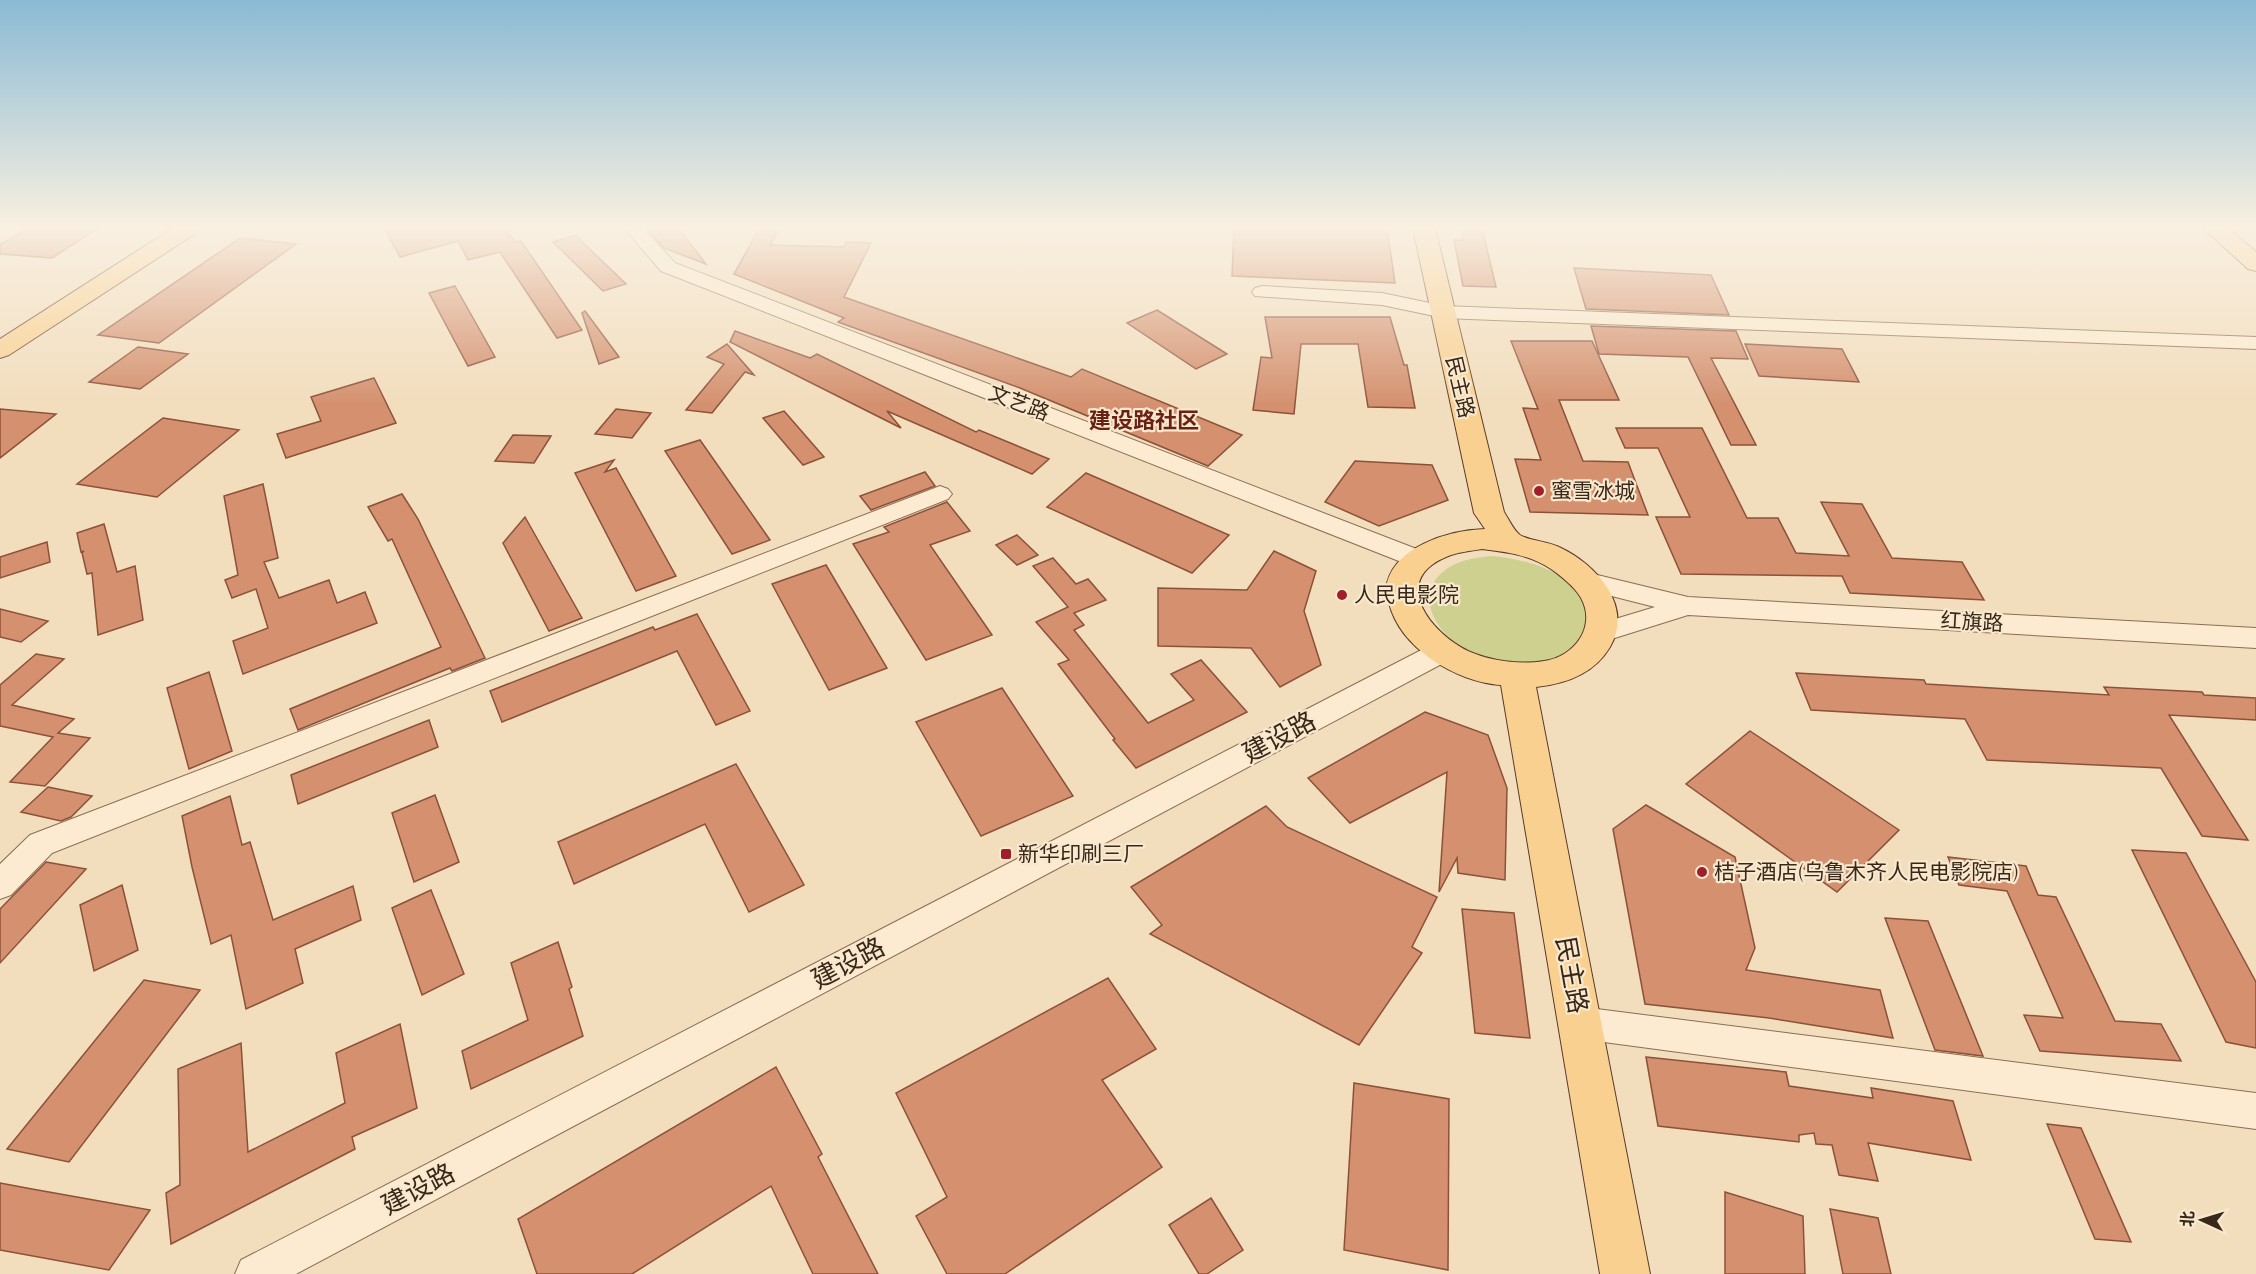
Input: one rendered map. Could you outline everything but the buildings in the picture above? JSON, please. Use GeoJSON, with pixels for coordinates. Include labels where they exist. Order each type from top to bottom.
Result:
{"type":"FeatureCollection","features":[{"type":"Feature","properties":{"kind":"main road"},"geometry":{"type":"LineString","coordinates":[[0,328],[63,287]]}},
{"type":"Feature","properties":{"kind":"main road"},"geometry":{"type":"LineString","coordinates":[[0,350],[96,287]]}},
{"type":"Feature","properties":{"kind":"main road","name":"民主路"},"geometry":{"type":"LineString","coordinates":[[1438,287],[1489,513],[1508,541]]}},
{"type":"Feature","properties":{"kind":"main road"},"geometry":{"type":"LineString","coordinates":[[1482,539],[1508,541],[1538,550],[1564,563],[1585,581],[1597,598],[1603,615],[1602,633],[1592,651],[1574,665],[1548,674],[1517,676],[1490,672],[1464,664],[1441,652],[1419,634],[1406,614],[1401,594],[1406,575],[1418,559],[1435,548],[1457,541],[1482,539]]}},
{"type":"Feature","properties":{"kind":"main road","name":"民主路"},"geometry":{"type":"LineString","coordinates":[[1517,676],[1625,1274]]}},
{"type":"Feature","properties":{"kind":"street","name":"文艺路"},"geometry":{"type":"LineString","coordinates":[[721,287],[1418,559]]}},
{"type":"Feature","properties":{"kind":"street"},"geometry":{"type":"LineString","coordinates":[[1262,292],[1382,299],[1444,312],[2256,343]]}},
{"type":"Feature","properties":{"kind":"street"},"geometry":{"type":"LineString","coordinates":[[0,885],[41,844],[940,494]]}},
{"type":"Feature","properties":{"kind":"street"},"geometry":{"type":"LineString","coordinates":[[1585,581],[1688,606]]}},
{"type":"Feature","properties":{"kind":"street"},"geometry":{"type":"LineString","coordinates":[[1602,633],[1688,606]]}},
{"type":"Feature","properties":{"kind":"street","name":"红旗路"},"geometry":{"type":"LineString","coordinates":[[1688,606],[2256,638]]}},
{"type":"Feature","properties":{"kind":"street","name":"建设路"},"geometry":{"type":"LineString","coordinates":[[255,1274],[1441,652]]}},
{"type":"Feature","properties":{"kind":"street"},"geometry":{"type":"LineString","coordinates":[[1581,1023],[2256,1111]]}},
{"type":"Feature","properties":{"kind":"green space"},"geometry":{"type":"Polygon","coordinates":[[[1491,556],[1518,560],[1547,569],[1572,585],[1582,596],[1588,608],[1583,645],[1547,664],[1522,665],[1500,661],[1470,651],[1444,632],[1437,623],[1429,602],[1434,581],[1448,568],[1459,562],[1491,556]]]}},
{"type":"Feature","properties":{"kind":"place","name":"蜜雪冰城"},"geometry":{"type":"Point","coordinates":[1539,491]}},
{"type":"Feature","properties":{"kind":"place","name":"人民电影院"},"geometry":{"type":"Point","coordinates":[1342,595]}},
{"type":"Feature","properties":{"kind":"place","name":"新华印刷三厂"},"geometry":{"type":"Point","coordinates":[1006,854]}},
{"type":"Feature","properties":{"kind":"place","name":"桔子酒店(乌鲁木齐人民电影院店)"},"geometry":{"type":"Point","coordinates":[1702,872]}},
{"type":"Feature","properties":{"kind":"district","name":"建设路社区"},"geometry":{"type":"Point","coordinates":[1144,420]}}]}
